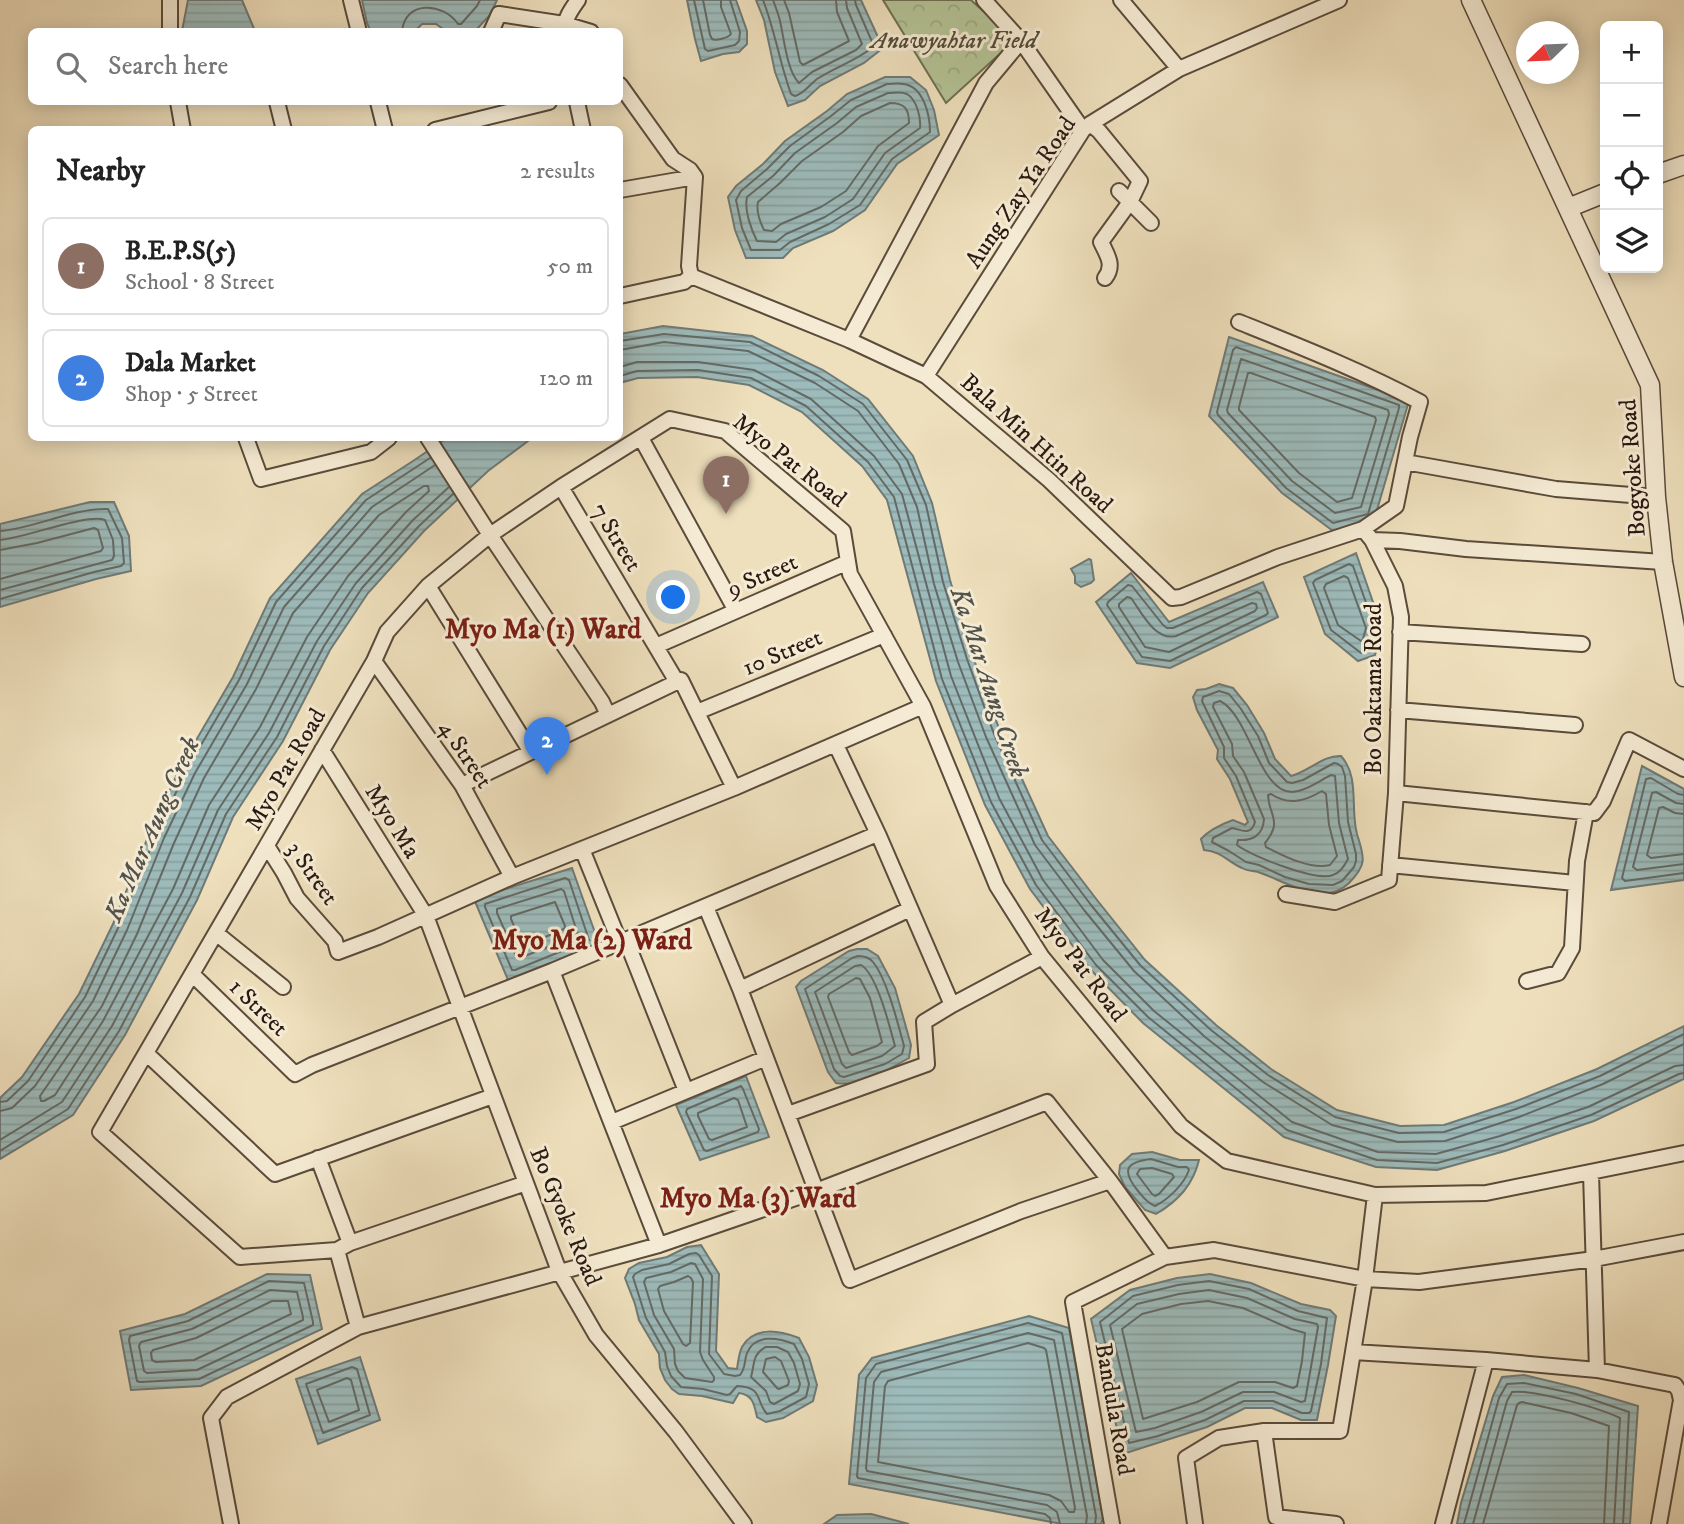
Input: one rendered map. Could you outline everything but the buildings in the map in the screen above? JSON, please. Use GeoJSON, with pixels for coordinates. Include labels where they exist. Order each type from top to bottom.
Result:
{"type":"FeatureCollection","features":[{"type":"Feature","properties":{"kind":"street"},"geometry":{"type":"LineString","coordinates":[[170,0],[170,28]]}},
{"type":"Feature","properties":{"kind":"street"},"geometry":{"type":"LineString","coordinates":[[351,0],[358,28]]}},
{"type":"Feature","properties":{"kind":"street"},"geometry":{"type":"LineString","coordinates":[[493,28],[499,14],[565,28],[570,11],[578,0]]}},
{"type":"Feature","properties":{"kind":"street"},"geometry":{"type":"LineString","coordinates":[[984,0],[1021,41],[1087,127],[1099,131],[1139,178],[1140,183],[1130,202],[1101,242],[1111,265],[1105,278]]}},
{"type":"Feature","properties":{"kind":"street"},"geometry":{"type":"LineString","coordinates":[[1121,0],[1179,69]]}},
{"type":"Feature","properties":{"kind":"street","name":"Aung Zay Ya Road"},"geometry":{"type":"LineString","coordinates":[[926,376],[1087,127],[1179,69],[1338,0]]}},
{"type":"Feature","properties":{"kind":"street","name":"Bogyoke Road"},"geometry":{"type":"LineString","coordinates":[[1471,0],[1650,385],[1656,497],[1663,562],[1684,677]]}},
{"type":"Feature","properties":{"kind":"street"},"geometry":{"type":"LineString","coordinates":[[849,340],[986,83],[1021,41]]}},
{"type":"Feature","properties":{"kind":"street"},"geometry":{"type":"LineString","coordinates":[[623,89],[673,159],[690,170],[695,177],[689,266],[691,276],[684,282],[623,295]]}},
{"type":"Feature","properties":{"kind":"street"},"geometry":{"type":"LineString","coordinates":[[173,126],[176,105]]}},
{"type":"Feature","properties":{"kind":"street"},"geometry":{"type":"LineString","coordinates":[[177,105],[182,126]]}},
{"type":"Feature","properties":{"kind":"street"},"geometry":{"type":"LineString","coordinates":[[278,105],[283,126]]}},
{"type":"Feature","properties":{"kind":"street"},"geometry":{"type":"LineString","coordinates":[[379,105],[384,126]]}},
{"type":"Feature","properties":{"kind":"street"},"geometry":{"type":"LineString","coordinates":[[451,126],[537,105]]}},
{"type":"Feature","properties":{"kind":"street"},"geometry":{"type":"LineString","coordinates":[[578,105],[582,126]]}},
{"type":"Feature","properties":{"kind":"street"},"geometry":{"type":"LineString","coordinates":[[1663,172],[1684,165]]}},
{"type":"Feature","properties":{"kind":"street"},"geometry":{"type":"LineString","coordinates":[[623,189],[695,177]]}},
{"type":"Feature","properties":{"kind":"street"},"geometry":{"type":"LineString","coordinates":[[1119,191],[1152,223]]}},
{"type":"Feature","properties":{"kind":"street"},"geometry":{"type":"LineString","coordinates":[[1568,208],[1600,195]]}},
{"type":"Feature","properties":{"kind":"street","name":"Bala Min Htin Road"},"geometry":{"type":"LineString","coordinates":[[691,276],[849,340],[926,376],[1049,480],[1172,598],[1181,597],[1278,557],[1368,534]]}},
{"type":"Feature","properties":{"kind":"street"},"geometry":{"type":"LineString","coordinates":[[1239,323],[1332,359],[1386,383],[1420,402],[1396,506],[1368,534]]}},
{"type":"Feature","properties":{"kind":"street","name":"Myo Pat Road"},"geometry":{"type":"LineString","coordinates":[[343,1247],[240,1257],[100,1132],[374,662],[387,632],[428,586],[490,535],[670,419],[724,431],[843,531],[850,574],[923,706],[997,886],[1042,957],[1181,1126],[1227,1161],[1375,1195],[1486,1193],[1684,1153]]}},
{"type":"Feature","properties":{"kind":"street"},"geometry":{"type":"LineString","coordinates":[[641,438],[736,611]]}},
{"type":"Feature","properties":{"kind":"street"},"geometry":{"type":"LineString","coordinates":[[247,441],[261,479],[371,452],[384,441]]}},
{"type":"Feature","properties":{"kind":"street"},"geometry":{"type":"LineString","coordinates":[[430,441],[608,715]]}},
{"type":"Feature","properties":{"kind":"street"},"geometry":{"type":"LineString","coordinates":[[1405,462],[1556,489],[1656,497]]}},
{"type":"Feature","properties":{"kind":"street","name":"7 Street"},"geometry":{"type":"LineString","coordinates":[[561,487],[677,682],[681,680],[734,788]]}},
{"type":"Feature","properties":{"kind":"street"},"geometry":{"type":"LineString","coordinates":[[1368,534],[1400,541],[1479,550],[1663,562]]}},
{"type":"Feature","properties":{"kind":"street","name":"Bo Oaktama Road"},"geometry":{"type":"LineString","coordinates":[[1368,534],[1395,586],[1401,617],[1396,793],[1586,812]]}},
{"type":"Feature","properties":{"kind":"street","name":"9 Street"},"geometry":{"type":"LineString","coordinates":[[656,646],[848,562]]}},
{"type":"Feature","properties":{"kind":"street"},"geometry":{"type":"LineString","coordinates":[[428,586],[531,752]]}},
{"type":"Feature","properties":{"kind":"street"},"geometry":{"type":"LineString","coordinates":[[1400,632],[1582,644]]}},
{"type":"Feature","properties":{"kind":"street","name":"10 Street"},"geometry":{"type":"LineString","coordinates":[[697,712],[884,635]]}},
{"type":"Feature","properties":{"kind":"street","name":"4 Street"},"geometry":{"type":"LineString","coordinates":[[374,662],[462,785],[512,877]]}},
{"type":"Feature","properties":{"kind":"street"},"geometry":{"type":"LineString","coordinates":[[462,785],[677,682]]}},
{"type":"Feature","properties":{"kind":"street"},"geometry":{"type":"LineString","coordinates":[[426,916],[512,877],[734,788],[923,706]]}},
{"type":"Feature","properties":{"kind":"street"},"geometry":{"type":"LineString","coordinates":[[1398,710],[1575,725]]}},
{"type":"Feature","properties":{"kind":"street"},"geometry":{"type":"LineString","coordinates":[[1527,981],[1558,973],[1572,948],[1577,861],[1586,812],[1594,813],[1603,801],[1629,740],[1684,769]]}},
{"type":"Feature","properties":{"kind":"street"},"geometry":{"type":"LineString","coordinates":[[836,745],[952,1005]]}},
{"type":"Feature","properties":{"kind":"street","name":"Myo Ma"},"geometry":{"type":"LineString","coordinates":[[322,750],[426,916],[461,1006]]}},
{"type":"Feature","properties":{"kind":"street"},"geometry":{"type":"LineString","coordinates":[[1286,894],[1335,902],[1389,880],[1396,793]]}},
{"type":"Feature","properties":{"kind":"street"},"geometry":{"type":"LineString","coordinates":[[461,1006],[623,942],[877,834]]}},
{"type":"Feature","properties":{"kind":"street","name":"3 Street"},"geometry":{"type":"LineString","coordinates":[[267,846],[297,898],[335,941],[338,952],[426,916]]}},
{"type":"Feature","properties":{"kind":"street"},"geometry":{"type":"LineString","coordinates":[[582,849],[686,1091]]}},
{"type":"Feature","properties":{"kind":"street"},"geometry":{"type":"LineString","coordinates":[[1390,865],[1575,883]]}},
{"type":"Feature","properties":{"kind":"street"},"geometry":{"type":"LineString","coordinates":[[706,906],[850,1280],[1021,1211],[1110,1181]]}},
{"type":"Feature","properties":{"kind":"street"},"geometry":{"type":"LineString","coordinates":[[740,989],[910,909]]}},
{"type":"Feature","properties":{"kind":"street"},"geometry":{"type":"LineString","coordinates":[[216,933],[284,987]]}},
{"type":"Feature","properties":{"kind":"street"},"geometry":{"type":"LineString","coordinates":[[788,1114],[927,1064],[924,1022],[1042,957]]}},
{"type":"Feature","properties":{"kind":"street"},"geometry":{"type":"LineString","coordinates":[[552,971],[659,1245]]}},
{"type":"Feature","properties":{"kind":"street","name":"1 Street"},"geometry":{"type":"LineString","coordinates":[[192,974],[295,1074],[461,1006]]}},
{"type":"Feature","properties":{"kind":"street","name":"Bo Gyoke Road"},"geometry":{"type":"LineString","coordinates":[[461,1006],[559,1271],[596,1335],[676,1432],[744,1524]]}},
{"type":"Feature","properties":{"kind":"street"},"geometry":{"type":"LineString","coordinates":[[146,1053],[275,1174],[493,1096]]}},
{"type":"Feature","properties":{"kind":"street"},"geometry":{"type":"LineString","coordinates":[[611,1122],[766,1058]]}},
{"type":"Feature","properties":{"kind":"street"},"geometry":{"type":"LineString","coordinates":[[231,1524],[211,1418],[227,1397],[358,1327],[659,1245],[816,1191],[1047,1101],[1165,1257],[1214,1250],[1364,1279],[1419,1282],[1594,1259],[1684,1242]]}},
{"type":"Feature","properties":{"kind":"street"},"geometry":{"type":"LineString","coordinates":[[318,1158],[343,1247],[358,1327]]}},
{"type":"Feature","properties":{"kind":"street"},"geometry":{"type":"LineString","coordinates":[[1591,1173],[1597,1370]]}},
{"type":"Feature","properties":{"kind":"street"},"geometry":{"type":"LineString","coordinates":[[343,1247],[526,1183]]}},
{"type":"Feature","properties":{"kind":"street"},"geometry":{"type":"LineString","coordinates":[[1195,1524],[1186,1458],[1219,1438],[1264,1431],[1340,1431],[1375,1195]]}},
{"type":"Feature","properties":{"kind":"street","name":"Bandula Road"},"geometry":{"type":"LineString","coordinates":[[1112,1524],[1073,1302],[1165,1257]]}},
{"type":"Feature","properties":{"kind":"street"},"geometry":{"type":"LineString","coordinates":[[1353,1352],[1597,1370],[1675,1385],[1681,1400],[1659,1524]]}},
{"type":"Feature","properties":{"kind":"street"},"geometry":{"type":"LineString","coordinates":[[1443,1524],[1486,1360]]}},
{"type":"Feature","properties":{"kind":"street"},"geometry":{"type":"LineString","coordinates":[[1264,1431],[1276,1517],[1336,1524]]}},
{"type":"Feature","properties":{"kind":"green space","name":"Anawyahtar Field"},"geometry":{"type":"Polygon","coordinates":[[[883,0],[971,0],[1015,40],[946,103],[883,0]]]}},
{"type":"Feature","properties":{"kind":"water"},"geometry":{"type":"Polygon","coordinates":[[[188,0],[242,0],[254,28],[183,28],[188,0]]]}},
{"type":"Feature","properties":{"kind":"water"},"geometry":{"type":"Polygon","coordinates":[[[362,0],[497,0],[490,15],[478,28],[442,28],[436,24],[422,24],[418,28],[369,28],[362,0]]]}},
{"type":"Feature","properties":{"kind":"water"},"geometry":{"type":"Polygon","coordinates":[[[687,0],[736,0],[747,31],[747,44],[739,52],[701,61],[687,0]]]}},
{"type":"Feature","properties":{"kind":"water"},"geometry":{"type":"Polygon","coordinates":[[[756,0],[861,0],[883,48],[864,63],[820,86],[805,100],[788,106],[775,72],[764,20],[756,0]]]}},
{"type":"Feature","properties":{"kind":"water"},"geometry":{"type":"Polygon","coordinates":[[[885,77],[910,77],[926,90],[934,110],[939,135],[897,164],[865,210],[833,231],[793,248],[783,258],[746,258],[735,230],[728,197],[736,186],[785,141],[847,94],[885,77]]]}},
{"type":"Feature","properties":{"kind":"water"},"geometry":{"type":"Polygon","coordinates":[[[663,326],[752,336],[823,370],[868,399],[913,456],[932,503],[950,580],[973,657],[1000,731],[1048,836],[1145,960],[1216,1025],[1271,1069],[1337,1110],[1400,1126],[1444,1125],[1514,1102],[1597,1069],[1684,1026],[1684,1079],[1594,1121],[1505,1151],[1437,1170],[1376,1167],[1284,1137],[1143,1023],[1091,970],[1030,889],[985,805],[936,681],[887,500],[862,466],[802,412],[749,385],[697,377],[638,378],[623,382],[623,333],[663,326]]]}},
{"type":"Feature","properties":{"kind":"water"},"geometry":{"type":"Polygon","coordinates":[[[1229,337],[1409,401],[1374,520],[1333,531],[1282,493],[1209,416],[1229,337]]]}},
{"type":"Feature","properties":{"kind":"water"},"geometry":{"type":"Polygon","coordinates":[[[442,441],[528,441],[488,471],[424,531],[368,593],[330,650],[283,741],[233,817],[197,900],[125,1035],[73,1115],[0,1159],[0,1098],[22,1077],[79,994],[113,924],[150,832],[181,766],[233,677],[270,598],[362,494],[442,441]]]}},
{"type":"Feature","properties":{"kind":"water"},"geometry":{"type":"Polygon","coordinates":[[[90,502],[114,502],[129,536],[131,571],[0,607],[0,524],[90,502]]]}},
{"type":"Feature","properties":{"kind":"water"},"geometry":{"type":"Polygon","coordinates":[[[1356,553],[1382,628],[1375,655],[1358,661],[1325,634],[1304,577],[1356,553]]]}},
{"type":"Feature","properties":{"kind":"water"},"geometry":{"type":"Polygon","coordinates":[[[1089,559],[1094,580],[1081,587],[1075,583],[1071,569],[1089,559]]]}},
{"type":"Feature","properties":{"kind":"water"},"geometry":{"type":"Polygon","coordinates":[[[1131,573],[1169,622],[1263,582],[1278,617],[1170,668],[1137,663],[1096,602],[1131,573]]]}},
{"type":"Feature","properties":{"kind":"water"},"geometry":{"type":"Polygon","coordinates":[[[1219,684],[1233,688],[1247,705],[1264,733],[1275,759],[1291,776],[1334,756],[1341,756],[1347,764],[1353,783],[1355,824],[1363,860],[1355,876],[1339,890],[1316,893],[1304,890],[1244,869],[1220,855],[1204,850],[1201,839],[1212,830],[1233,820],[1245,825],[1248,822],[1230,779],[1217,759],[1218,750],[1193,697],[1197,690],[1219,684]]]}},
{"type":"Feature","properties":{"kind":"water"},"geometry":{"type":"Polygon","coordinates":[[[1642,766],[1684,789],[1684,880],[1611,890],[1642,766]]]}},
{"type":"Feature","properties":{"kind":"water"},"geometry":{"type":"Polygon","coordinates":[[[572,868],[599,944],[508,980],[474,899],[572,868]]]}},
{"type":"Feature","properties":{"kind":"water"},"geometry":{"type":"Polygon","coordinates":[[[867,949],[878,956],[895,988],[911,1045],[909,1058],[864,1080],[836,1083],[828,1072],[796,987],[801,981],[849,951],[867,949]]]}},
{"type":"Feature","properties":{"kind":"water"},"geometry":{"type":"Polygon","coordinates":[[[746,1076],[769,1137],[700,1160],[676,1105],[746,1076]]]}},
{"type":"Feature","properties":{"kind":"water"},"geometry":{"type":"Polygon","coordinates":[[[1152,1152],[1180,1160],[1199,1160],[1184,1191],[1156,1214],[1145,1210],[1125,1187],[1119,1174],[1120,1165],[1132,1154],[1152,1152]]]}},
{"type":"Feature","properties":{"kind":"water"},"geometry":{"type":"Polygon","coordinates":[[[701,1245],[719,1274],[716,1351],[728,1368],[737,1369],[742,1347],[754,1335],[776,1332],[799,1338],[809,1357],[817,1385],[813,1401],[783,1418],[766,1422],[757,1417],[752,1401],[744,1394],[739,1393],[733,1403],[679,1394],[665,1380],[660,1368],[659,1354],[639,1320],[625,1278],[629,1269],[639,1263],[701,1245]]]}},
{"type":"Feature","properties":{"kind":"water"},"geometry":{"type":"Polygon","coordinates":[[[267,1274],[310,1275],[322,1329],[201,1386],[131,1390],[120,1331],[185,1314],[267,1274]]]}},
{"type":"Feature","properties":{"kind":"water"},"geometry":{"type":"Polygon","coordinates":[[[1210,1274],[1251,1283],[1301,1304],[1330,1310],[1336,1316],[1317,1420],[1301,1420],[1272,1408],[1245,1408],[1207,1427],[1123,1454],[1091,1319],[1130,1290],[1177,1278],[1210,1274]]]}},
{"type":"Feature","properties":{"kind":"water"},"geometry":{"type":"Polygon","coordinates":[[[1029,1316],[1069,1328],[1103,1518],[1101,1524],[1062,1524],[849,1484],[859,1375],[872,1358],[1029,1316]]]}},
{"type":"Feature","properties":{"kind":"water"},"geometry":{"type":"Polygon","coordinates":[[[360,1357],[380,1420],[318,1444],[296,1379],[360,1357]]]}},
{"type":"Feature","properties":{"kind":"water"},"geometry":{"type":"Polygon","coordinates":[[[1524,1375],[1638,1406],[1630,1524],[1457,1524],[1493,1396],[1502,1377],[1524,1375]]]}},
{"type":"Feature","properties":{"kind":"water"},"geometry":{"type":"Polygon","coordinates":[[[871,1514],[909,1524],[824,1524],[837,1515],[871,1514]]]}},
{"type":"Feature","properties":{"kind":"place","name":"B.E.P.S(5)"},"geometry":{"type":"Point","coordinates":[726,514]}},
{"type":"Feature","properties":{"kind":"place","name":"Dala Market"},"geometry":{"type":"Point","coordinates":[547,775]}},
{"type":"Feature","properties":{"kind":"district","name":"Myo Ma (1) Ward"},"geometry":{"type":"Point","coordinates":[543,628]}},
{"type":"Feature","properties":{"kind":"district","name":"Myo Ma (2) Ward"},"geometry":{"type":"Point","coordinates":[592,939]}},
{"type":"Feature","properties":{"kind":"district","name":"Myo Ma (3) Ward"},"geometry":{"type":"Point","coordinates":[758,1197]}},
{"type":"Feature","properties":{"kind":"water label","name":"Ka Mar Aung Creek"},"geometry":{"type":"Point","coordinates":[990,682]}},
{"type":"Feature","properties":{"kind":"water label","name":"Ka Mar Aung Creek"},"geometry":{"type":"Point","coordinates":[151,829]}}]}
